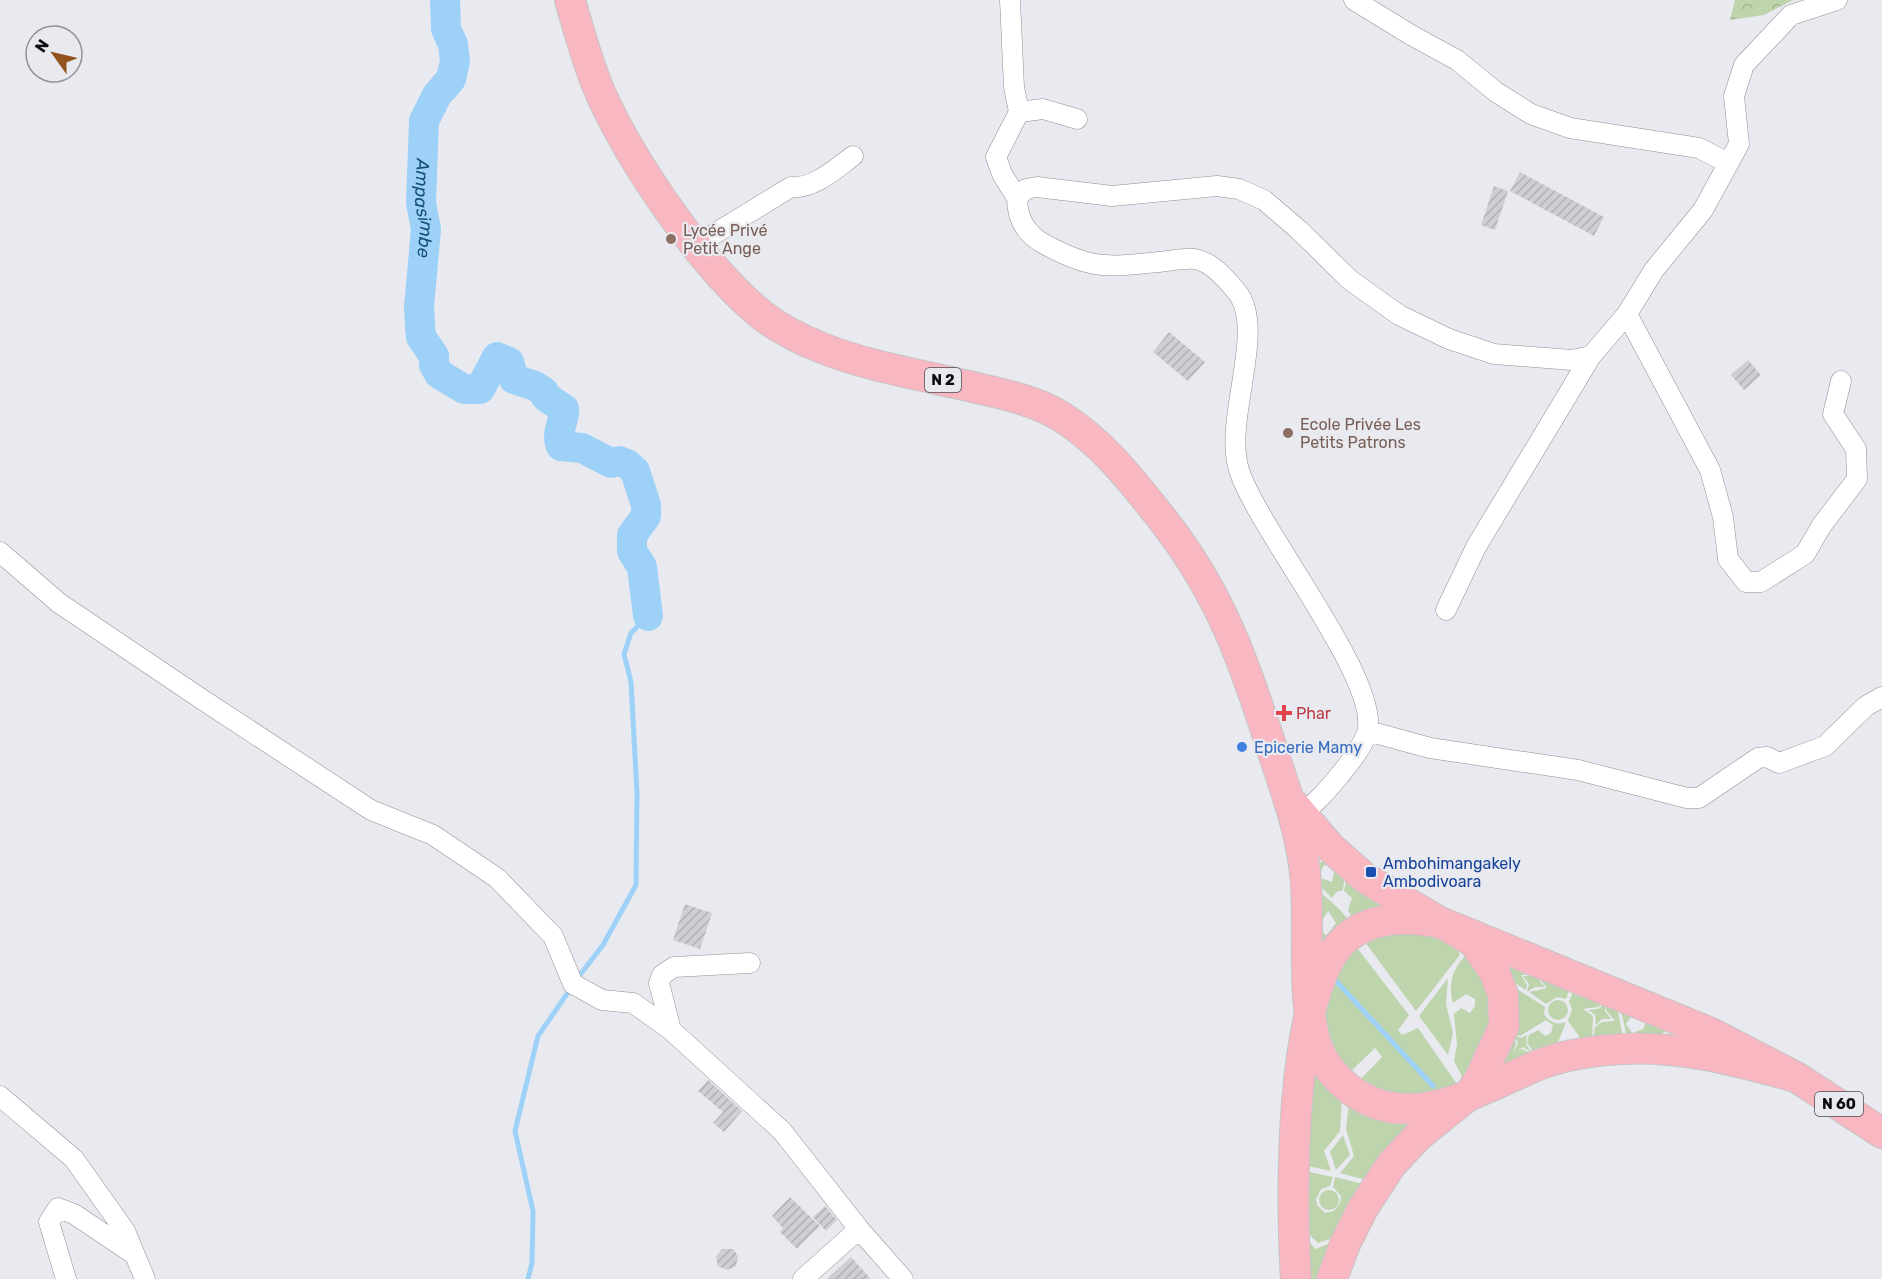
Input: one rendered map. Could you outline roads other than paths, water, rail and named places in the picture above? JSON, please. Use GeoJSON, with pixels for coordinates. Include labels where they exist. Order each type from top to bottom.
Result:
{"type":"FeatureCollection","features":[{"type":"Feature","properties":{"kind":"main road","name":"N 2"},"geometry":{"type":"LineString","coordinates":[[570,0],[590,66],[608,109],[657,190],[696,244],[737,292],[765,317],[804,340],[859,360],[999,393],[1045,408],[1082,432],[1114,461],[1180,542],[1215,596],[1242,656],[1285,789],[1297,816]]}},
{"type":"Feature","properties":{"kind":"main road"},"geometry":{"type":"LineString","coordinates":[[1297,816],[1365,878],[1474,942],[1495,973],[1503,995],[1504,1026],[1492,1056],[1469,1095],[1418,1136],[1391,1165],[1363,1208],[1345,1244],[1332,1279]]}},
{"type":"Feature","properties":{"kind":"main road"},"geometry":{"type":"LineString","coordinates":[[1296,1279],[1292,1222],[1293,1167],[1309,1008],[1309,933],[1305,871],[1297,816]]}},
{"type":"Feature","properties":{"kind":"main road"},"geometry":{"type":"LineString","coordinates":[[1413,917],[1445,924],[1711,1033],[1796,1077],[1724,1057],[1619,1049],[1581,1053],[1547,1062],[1469,1095],[1425,1109],[1391,1108],[1363,1099],[1346,1087],[1329,1068],[1318,1048],[1309,1008],[1321,973],[1331,954],[1346,938],[1364,928],[1398,918],[1413,917]]}},
{"type":"Feature","properties":{"kind":"main road","name":"N 60"},"geometry":{"type":"LineString","coordinates":[[1796,1077],[1882,1132]]}},
{"type":"Feature","properties":{"kind":"street"},"geometry":{"type":"LineString","coordinates":[[1010,0],[1014,87],[1019,112],[996,158],[1002,174],[1017,198],[1017,214],[1025,229],[1038,241],[1076,261],[1107,267],[1194,259],[1210,264],[1239,295],[1247,316],[1248,338],[1233,436],[1238,468],[1251,502],[1344,651],[1357,681],[1365,708],[1368,731],[1355,756],[1332,785],[1297,816]]}},
{"type":"Feature","properties":{"kind":"street"},"geometry":{"type":"LineString","coordinates":[[1354,0],[1457,60],[1496,92],[1531,114],[1570,128],[1699,148],[1728,163]]}},
{"type":"Feature","properties":{"kind":"street"},"geometry":{"type":"LineString","coordinates":[[1446,610],[1476,547],[1592,356],[1627,314],[1654,270],[1703,210],[1739,144],[1734,96],[1744,65],[1791,15],[1837,0]]}},
{"type":"Feature","properties":{"kind":"street"},"geometry":{"type":"LineString","coordinates":[[1019,112],[1043,109],[1077,119]]}},
{"type":"Feature","properties":{"kind":"street"},"geometry":{"type":"LineString","coordinates":[[696,244],[791,187],[802,188],[815,182],[854,156]]}},
{"type":"Feature","properties":{"kind":"street"},"geometry":{"type":"LineString","coordinates":[[1017,198],[1026,189],[1037,187],[1112,196],[1217,186],[1239,189],[1264,200],[1358,285],[1400,315],[1449,339],[1494,354],[1572,360],[1592,356]]}},
{"type":"Feature","properties":{"kind":"street"},"geometry":{"type":"LineString","coordinates":[[1627,314],[1710,470],[1723,517],[1728,559],[1746,582],[1761,582],[1805,554],[1822,525],[1857,479],[1856,448],[1833,414],[1841,381]]}},
{"type":"Feature","properties":{"kind":"street"},"geometry":{"type":"LineString","coordinates":[[0,552],[59,603],[203,700],[371,810],[433,835],[497,878],[553,936],[573,984],[602,1000],[633,1003],[671,1030],[782,1131],[903,1279]]}},
{"type":"Feature","properties":{"kind":"street"},"geometry":{"type":"LineString","coordinates":[[1368,731],[1430,748],[1578,770],[1687,798],[1699,798],[1758,758],[1767,757],[1779,763],[1825,746],[1866,706],[1882,698]]}},
{"type":"Feature","properties":{"kind":"street"},"geometry":{"type":"LineString","coordinates":[[671,1030],[659,983],[662,975],[674,968],[750,963]]}},
{"type":"Feature","properties":{"kind":"street"},"geometry":{"type":"LineString","coordinates":[[0,1096],[74,1159],[125,1231],[144,1279]]}},
{"type":"Feature","properties":{"kind":"street"},"geometry":{"type":"LineString","coordinates":[[66,1279],[49,1222],[58,1208],[74,1214],[135,1255]]}},
{"type":"Feature","properties":{"kind":"street"},"geometry":{"type":"LineString","coordinates":[[803,1279],[859,1228]]}},
{"type":"Feature","properties":{"kind":"waterway","name":"Ampasimbe"},"geometry":{"type":"LineString","coordinates":[[445,0],[446,29],[453,44],[455,61],[451,79],[437,95],[424,121],[421,203],[426,229],[419,307],[421,337],[434,356],[434,365],[439,374],[464,389],[480,389],[497,357],[509,362],[514,379],[535,386],[564,409],[559,436],[561,446],[582,448],[611,463],[619,461],[627,464],[635,471],[646,505],[646,516],[632,535],[632,551],[642,567],[648,616]]}},
{"type":"Feature","properties":{"kind":"waterway"},"geometry":{"type":"LineString","coordinates":[[576,980],[603,945],[636,885],[637,793],[631,682],[624,654],[631,633],[648,616]]}},
{"type":"Feature","properties":{"kind":"waterway"},"geometry":{"type":"LineString","coordinates":[[1336,981],[1433,1086]]}},
{"type":"Feature","properties":{"kind":"waterway"},"geometry":{"type":"LineString","coordinates":[[528,1279],[532,1263],[533,1211],[515,1131],[538,1036],[571,988]]}},
{"type":"Feature","properties":{"kind":"place","name":"Lycée Privé Petit Ange"},"geometry":{"type":"Point","coordinates":[671,239]}},
{"type":"Feature","properties":{"kind":"place","name":"Ecole Privée Les Petits Patrons"},"geometry":{"type":"Point","coordinates":[1288,433]}},
{"type":"Feature","properties":{"kind":"place","name":"Phar"},"geometry":{"type":"Point","coordinates":[1284,713]}},
{"type":"Feature","properties":{"kind":"place","name":"Epicerie Mamy"},"geometry":{"type":"Point","coordinates":[1242,747]}},
{"type":"Feature","properties":{"kind":"place","name":"Ambohimangakely Ambodivoara"},"geometry":{"type":"Point","coordinates":[1371,872]}}]}
